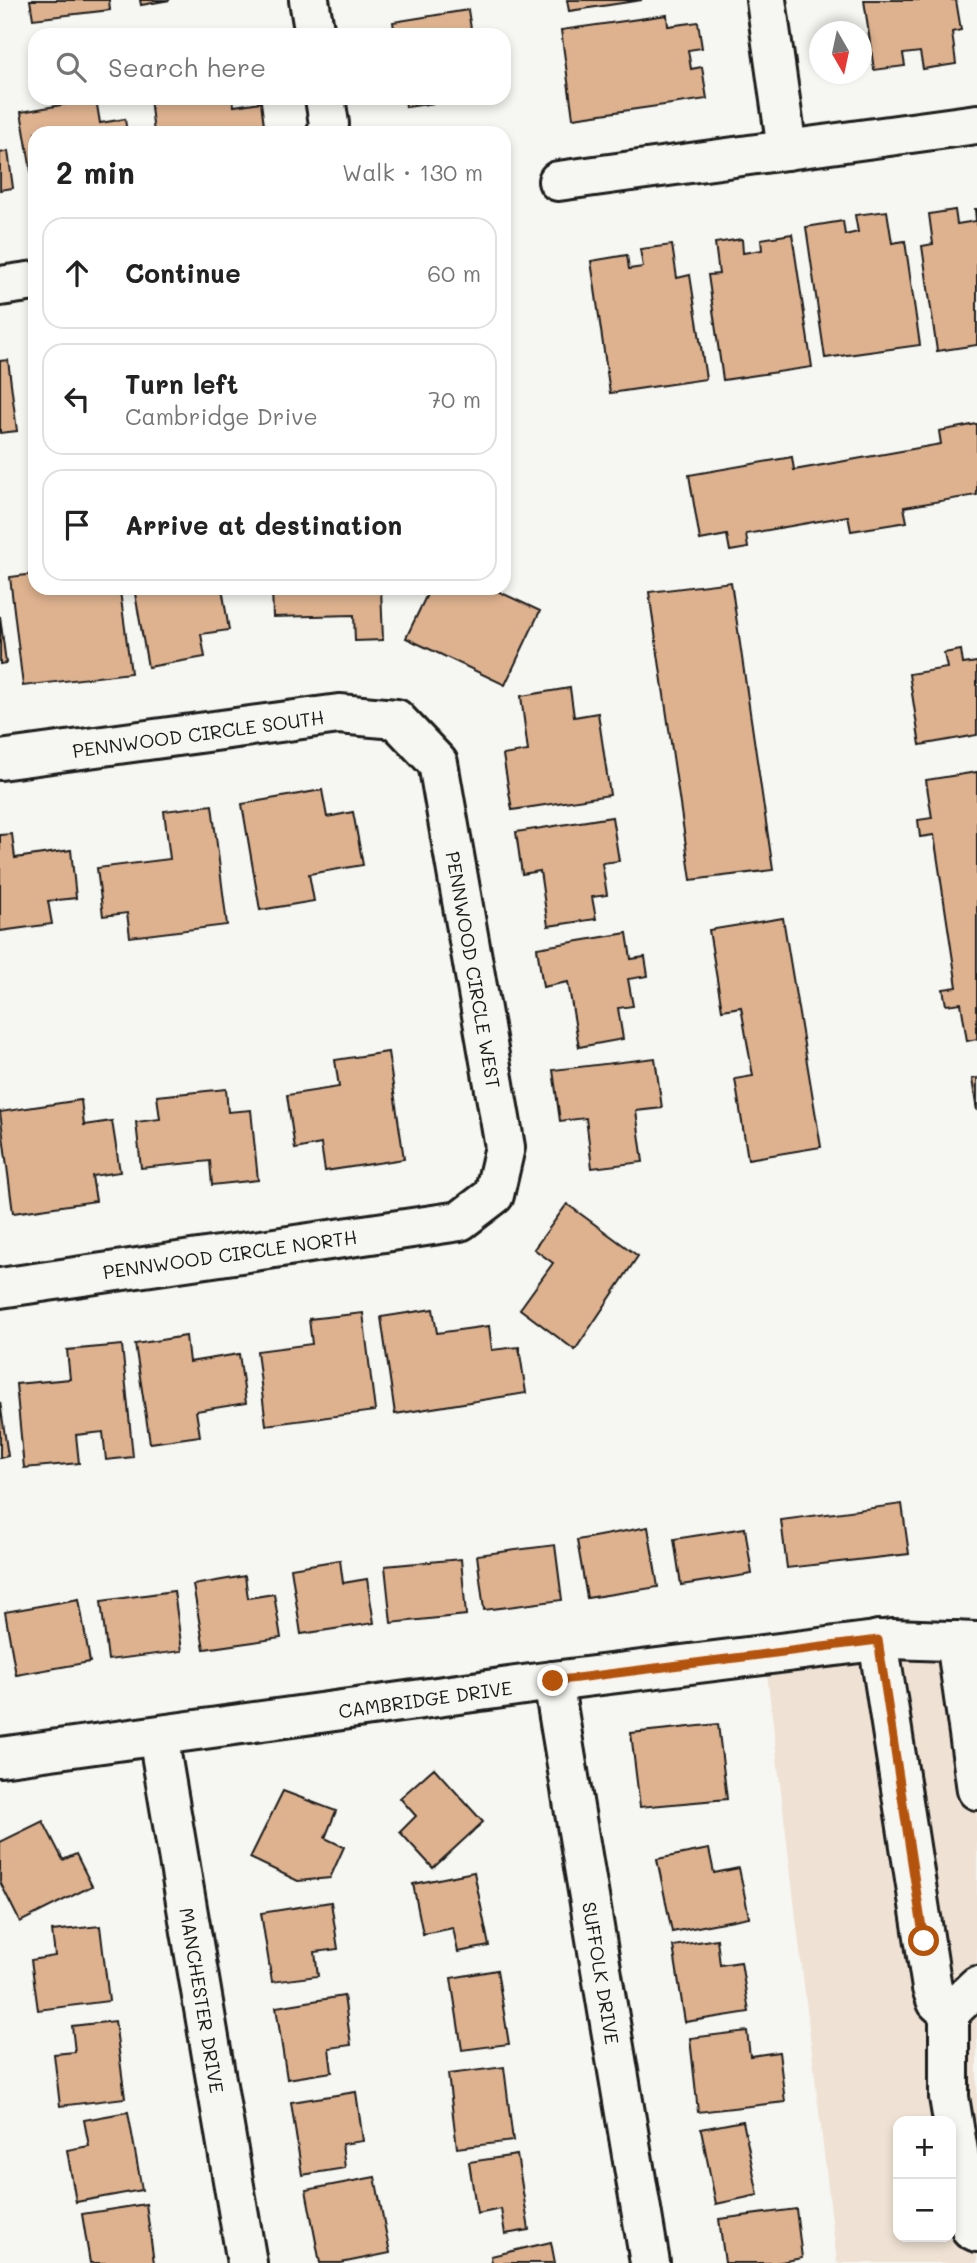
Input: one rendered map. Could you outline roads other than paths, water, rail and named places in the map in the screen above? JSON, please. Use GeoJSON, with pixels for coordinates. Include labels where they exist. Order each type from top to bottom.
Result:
{"type":"FeatureCollection","features":[{"type":"Feature","properties":{"kind":"street"},"geometry":{"type":"LineString","coordinates":[[309,0],[314,28]]}},
{"type":"Feature","properties":{"kind":"street"},"geometry":{"type":"LineString","coordinates":[[766,0],[787,150]]}},
{"type":"Feature","properties":{"kind":"street"},"geometry":{"type":"LineString","coordinates":[[326,105],[329,126]]}},
{"type":"Feature","properties":{"kind":"street"},"geometry":{"type":"LineString","coordinates":[[558,181],[977,124]]}},
{"type":"Feature","properties":{"kind":"street"},"geometry":{"type":"LineString","coordinates":[[0,286],[28,282]]}},
{"type":"Feature","properties":{"kind":"street","name":"PENNWOOD CIRCLE SOUTH"},"geometry":{"type":"LineString","coordinates":[[0,760],[339,714],[396,719]]}},
{"type":"Feature","properties":{"kind":"street","name":"PENNWOOD CIRCLE WEST"},"geometry":{"type":"LineString","coordinates":[[396,719],[438,763],[505,1147],[494,1195],[460,1221]]}},
{"type":"Feature","properties":{"kind":"street","name":"PENNWOOD CIRCLE NORTH"},"geometry":{"type":"LineString","coordinates":[[0,1288],[460,1221]]}},
{"type":"Feature","properties":{"kind":"street"},"geometry":{"type":"LineString","coordinates":[[878,1640],[932,1988],[937,2002],[949,2013]]}},
{"type":"Feature","properties":{"kind":"street","name":"CAMBRIDGE DRIVE"},"geometry":{"type":"LineString","coordinates":[[0,1757],[553,1681],[878,1640],[966,1641]]}},
{"type":"Feature","properties":{"kind":"street"},"geometry":{"type":"LineString","coordinates":[[966,1641],[977,1790]]}},
{"type":"Feature","properties":{"kind":"street","name":"SUFFOLK DRIVE"},"geometry":{"type":"LineString","coordinates":[[553,1681],[650,2263]]}},
{"type":"Feature","properties":{"kind":"street","name":"MANCHESTER DRIVE"},"geometry":{"type":"LineString","coordinates":[[158,1736],[247,2263]]}},
{"type":"Feature","properties":{"kind":"street"},"geometry":{"type":"LineString","coordinates":[[977,1986],[949,2013],[949,2098],[971,2229],[977,2232]]}}]}
